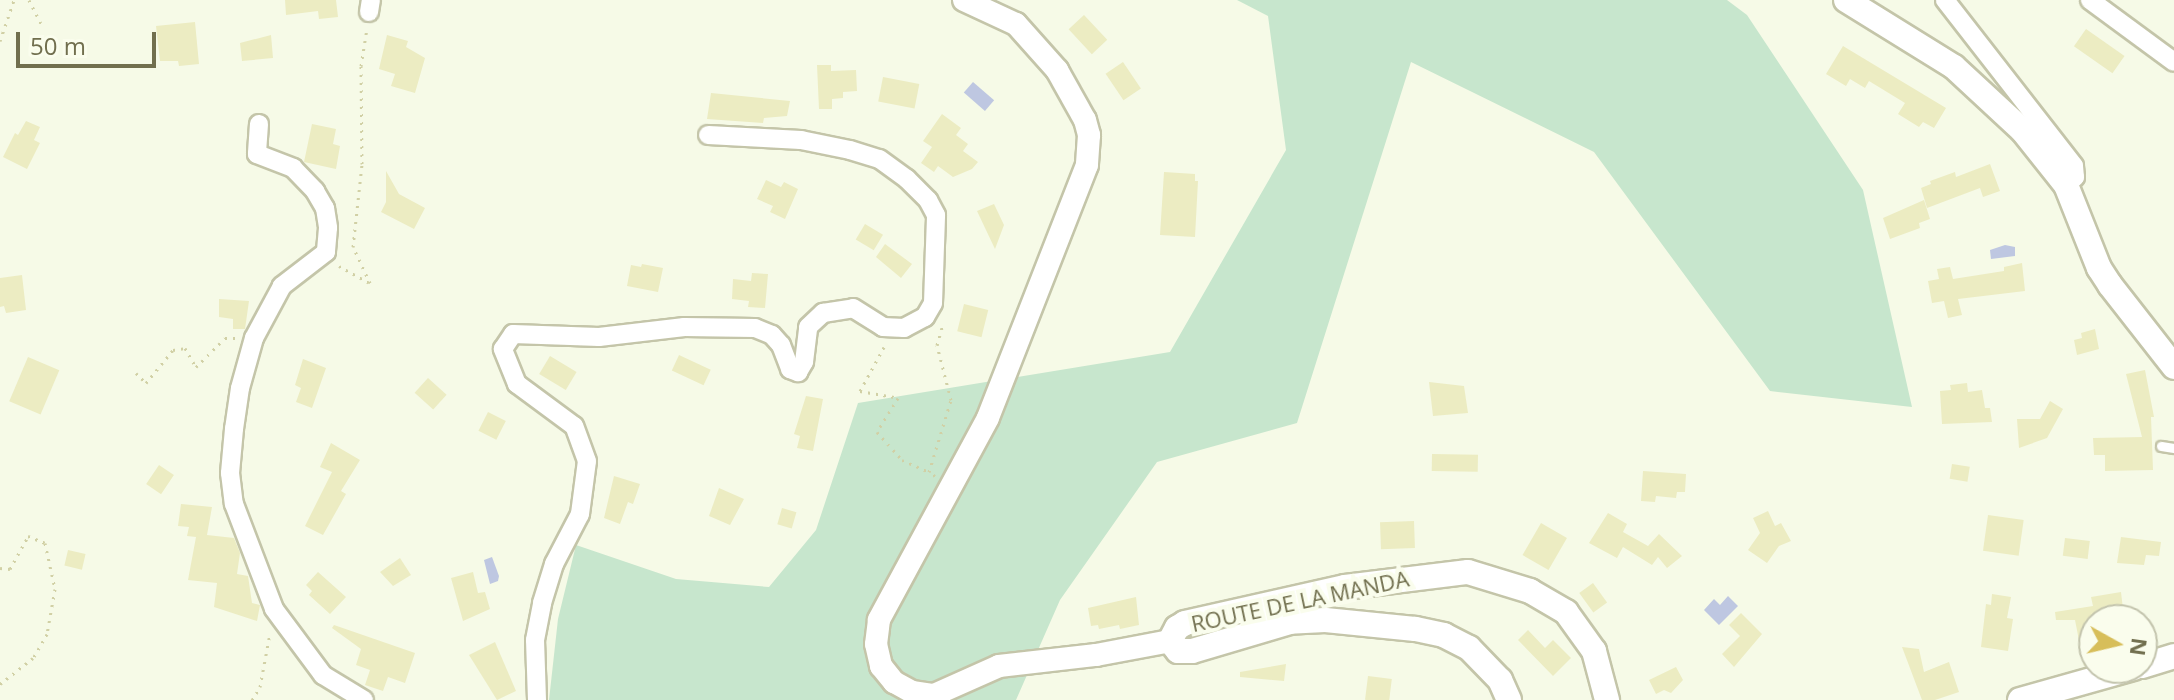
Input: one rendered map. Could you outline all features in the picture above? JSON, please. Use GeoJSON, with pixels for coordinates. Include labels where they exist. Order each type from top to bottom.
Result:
{"type":"FeatureCollection","features":[{"type":"Feature","properties":{"kind":"main road"},"geometry":{"type":"LineString","coordinates":[[1846,0],[1929,49],[1976,85],[2023,131],[2066,185],[2099,268],[2174,367]]}},
{"type":"Feature","properties":{"kind":"main road","name":"ROUTE DE LA MANDA"},"geometry":{"type":"LineString","coordinates":[[1509,700],[1500,680],[1469,648],[1444,635],[1415,629],[1325,620],[1290,622],[1192,651],[1174,649],[1170,641],[1177,628],[1185,623],[1345,587],[1468,572],[1530,591],[1566,612],[1594,651],[1607,700]]}},
{"type":"Feature","properties":{"kind":"main road"},"geometry":{"type":"LineString","coordinates":[[2020,700],[2078,684]]}},
{"type":"Feature","properties":{"kind":"street"},"geometry":{"type":"LineString","coordinates":[[964,0],[1016,24],[1040,47],[1076,99],[1085,120],[1089,151],[1084,180],[988,418],[879,620],[876,644],[881,666],[894,682],[912,692],[934,695],[999,666],[1096,655],[1170,641]]}},
{"type":"Feature","properties":{"kind":"street"},"geometry":{"type":"LineString","coordinates":[[1945,0],[2074,166],[2075,177],[2066,185]]}},
{"type":"Feature","properties":{"kind":"street"},"geometry":{"type":"LineString","coordinates":[[2090,0],[2174,62]]}},
{"type":"Feature","properties":{"kind":"street"},"geometry":{"type":"LineString","coordinates":[[259,124],[257,154],[293,168],[315,191],[325,208],[328,228],[326,252],[282,286],[254,338],[240,388],[230,473],[234,504],[274,609],[323,675],[364,700]]}},
{"type":"Feature","properties":{"kind":"street"},"geometry":{"type":"LineString","coordinates":[[537,700],[535,640],[542,603],[554,564],[580,514],[587,461],[574,426],[517,384],[505,358],[507,341],[513,334],[599,337],[684,327],[755,328],[772,335],[781,345],[790,369],[798,372],[804,362],[808,327],[823,313],[853,308],[883,327],[915,325],[933,303],[936,215],[928,200],[907,179],[879,159],[850,150],[801,140],[708,135]]}},
{"type":"Feature","properties":{"kind":"lane"},"geometry":{"type":"LineString","coordinates":[[2161,446],[2174,448]]}},
{"type":"Feature","properties":{"kind":"path"},"geometry":{"type":"LineString","coordinates":[[0,41],[14,0]]}},
{"type":"Feature","properties":{"kind":"path"},"geometry":{"type":"LineString","coordinates":[[29,0],[42,26]]}},
{"type":"Feature","properties":{"kind":"path"},"geometry":{"type":"LineString","coordinates":[[321,256],[370,283],[353,247],[362,164],[361,66],[370,6]]}},
{"type":"Feature","properties":{"kind":"path"},"geometry":{"type":"LineString","coordinates":[[929,472],[951,400],[937,345],[944,320]]}},
{"type":"Feature","properties":{"kind":"path"},"geometry":{"type":"LineString","coordinates":[[883,327],[886,344],[860,391],[898,398],[877,432],[902,460],[943,482],[963,465]]}},
{"type":"Feature","properties":{"kind":"path"},"geometry":{"type":"LineString","coordinates":[[136,373],[146,383],[173,350],[185,348],[196,367],[225,338],[254,338]]}},
{"type":"Feature","properties":{"kind":"path"},"geometry":{"type":"LineString","coordinates":[[0,568],[10,569],[28,536],[45,543],[55,589],[47,634],[33,658],[0,684]]}},
{"type":"Feature","properties":{"kind":"path"},"geometry":{"type":"LineString","coordinates":[[252,700],[260,687],[274,609]]}},
{"type":"Feature","properties":{"kind":"green space"},"geometry":{"type":"Polygon","coordinates":[[[1237,0],[1727,0],[1747,15],[1863,190],[1912,407],[1770,391],[1594,152],[1411,62],[1297,423],[1157,462],[1060,600],[1016,700],[549,700],[558,619],[576,545],[676,579],[769,587],[816,530],[858,403],[1170,352],[1286,150],[1268,16],[1237,0]]]}},
{"type":"Feature","properties":{"kind":"water"},"geometry":{"type":"Polygon","coordinates":[[[973,82],[994,100],[985,111],[964,93],[973,82]]]}},
{"type":"Feature","properties":{"kind":"water"},"geometry":{"type":"Polygon","coordinates":[[[2005,245],[2015,247],[2015,256],[1991,259],[1990,250],[2005,245]]]}},
{"type":"Feature","properties":{"kind":"water"},"geometry":{"type":"Polygon","coordinates":[[[492,557],[499,576],[498,581],[490,584],[484,560],[492,557]]]}},
{"type":"Feature","properties":{"kind":"water"},"geometry":{"type":"Polygon","coordinates":[[[1728,596],[1738,606],[1719,625],[1704,610],[1714,599],[1720,605],[1728,596]]]}},
{"type":"Feature","properties":{"kind":"building"},"geometry":{"type":"Polygon","coordinates":[[[285,0],[336,0],[338,17],[319,19],[318,11],[286,15],[285,0]]]}},
{"type":"Feature","properties":{"kind":"building"},"geometry":{"type":"Polygon","coordinates":[[[1084,15],[1107,40],[1092,54],[1069,29],[1084,15]]]}},
{"type":"Feature","properties":{"kind":"building"},"geometry":{"type":"Polygon","coordinates":[[[195,22],[199,64],[179,66],[178,61],[160,61],[156,26],[195,22]]]}},
{"type":"Feature","properties":{"kind":"building"},"geometry":{"type":"Polygon","coordinates":[[[2086,29],[2125,56],[2112,73],[2074,46],[2086,29]]]}},
{"type":"Feature","properties":{"kind":"building"},"geometry":{"type":"Polygon","coordinates":[[[271,35],[273,58],[242,61],[240,43],[271,35]]]}},
{"type":"Feature","properties":{"kind":"building"},"geometry":{"type":"Polygon","coordinates":[[[387,35],[408,41],[406,47],[425,58],[415,93],[391,86],[395,74],[379,69],[387,35]]]}},
{"type":"Feature","properties":{"kind":"building"},"geometry":{"type":"Polygon","coordinates":[[[1843,46],[1946,108],[1934,128],[1923,122],[1919,127],[1898,114],[1905,103],[1869,81],[1865,88],[1850,79],[1846,86],[1826,74],[1843,46]]]}},
{"type":"Feature","properties":{"kind":"building"},"geometry":{"type":"Polygon","coordinates":[[[1123,62],[1141,89],[1123,100],[1106,74],[1123,62]]]}},
{"type":"Feature","properties":{"kind":"building"},"geometry":{"type":"Polygon","coordinates":[[[817,65],[831,65],[831,71],[856,70],[857,91],[843,92],[843,98],[832,99],[832,109],[819,109],[817,65]]]}},
{"type":"Feature","properties":{"kind":"building"},"geometry":{"type":"Polygon","coordinates":[[[883,77],[919,84],[915,109],[878,102],[883,77]]]}},
{"type":"Feature","properties":{"kind":"building"},"geometry":{"type":"Polygon","coordinates":[[[711,93],[790,101],[787,116],[764,118],[763,123],[707,119],[711,93]]]}},
{"type":"Feature","properties":{"kind":"building"},"geometry":{"type":"Polygon","coordinates":[[[942,114],[961,128],[956,135],[968,144],[963,151],[978,162],[972,169],[953,177],[938,166],[934,172],[921,163],[932,147],[923,141],[942,114]]]}},
{"type":"Feature","properties":{"kind":"building"},"geometry":{"type":"Polygon","coordinates":[[[26,121],[40,127],[34,140],[40,143],[27,169],[3,157],[15,133],[18,135],[26,121]]]}},
{"type":"Feature","properties":{"kind":"building"},"geometry":{"type":"Polygon","coordinates":[[[312,124],[336,129],[333,144],[340,146],[336,169],[304,162],[312,124]]]}},
{"type":"Feature","properties":{"kind":"building"},"geometry":{"type":"Polygon","coordinates":[[[1990,164],[2000,191],[1983,197],[1980,188],[1927,208],[1921,188],[1931,184],[1930,181],[1955,172],[1956,177],[1990,164]]]}},
{"type":"Feature","properties":{"kind":"building"},"geometry":{"type":"Polygon","coordinates":[[[386,171],[399,194],[425,208],[414,229],[381,212],[386,202],[386,171]]]}},
{"type":"Feature","properties":{"kind":"building"},"geometry":{"type":"Polygon","coordinates":[[[1164,172],[1195,174],[1195,181],[1198,181],[1195,237],[1160,235],[1164,172]]]}},
{"type":"Feature","properties":{"kind":"building"},"geometry":{"type":"Polygon","coordinates":[[[766,180],[781,187],[784,182],[798,189],[785,219],[770,212],[773,206],[757,199],[766,180]]]}},
{"type":"Feature","properties":{"kind":"building"},"geometry":{"type":"Polygon","coordinates":[[[1924,200],[1930,219],[1919,223],[1920,228],[1890,239],[1883,218],[1924,200]]]}},
{"type":"Feature","properties":{"kind":"building"},"geometry":{"type":"Polygon","coordinates":[[[994,204],[1004,225],[995,249],[977,211],[994,204]]]}},
{"type":"Feature","properties":{"kind":"building"},"geometry":{"type":"Polygon","coordinates":[[[865,224],[883,235],[874,250],[856,239],[865,224]]]}},
{"type":"Feature","properties":{"kind":"building"},"geometry":{"type":"Polygon","coordinates":[[[885,244],[912,264],[901,278],[876,257],[885,244]]]}},
{"type":"Feature","properties":{"kind":"building"},"geometry":{"type":"Polygon","coordinates":[[[2022,263],[2025,291],[1958,299],[1962,315],[1948,318],[1944,301],[1932,303],[1928,281],[1939,279],[1937,269],[1950,267],[1953,279],[2004,271],[2004,267],[2022,263]]]}},
{"type":"Feature","properties":{"kind":"building"},"geometry":{"type":"Polygon","coordinates":[[[642,264],[663,268],[658,292],[627,286],[631,265],[641,267],[642,264]]]}},
{"type":"Feature","properties":{"kind":"building"},"geometry":{"type":"Polygon","coordinates":[[[752,273],[768,274],[765,308],[748,307],[749,301],[732,299],[733,279],[751,281],[752,273]]]}},
{"type":"Feature","properties":{"kind":"building"},"geometry":{"type":"Polygon","coordinates":[[[22,275],[26,310],[6,313],[4,306],[0,307],[0,278],[22,275]]]}},
{"type":"Feature","properties":{"kind":"building"},"geometry":{"type":"Polygon","coordinates":[[[219,299],[249,301],[245,329],[233,329],[233,319],[219,317],[219,299]]]}},
{"type":"Feature","properties":{"kind":"building"},"geometry":{"type":"Polygon","coordinates":[[[964,304],[988,310],[981,337],[957,331],[964,304]]]}},
{"type":"Feature","properties":{"kind":"building"},"geometry":{"type":"Polygon","coordinates":[[[2095,329],[2099,349],[2077,355],[2074,340],[2082,338],[2081,333],[2095,329]]]}},
{"type":"Feature","properties":{"kind":"building"},"geometry":{"type":"Polygon","coordinates":[[[679,355],[711,370],[704,385],[672,370],[679,355]]]}},
{"type":"Feature","properties":{"kind":"building"},"geometry":{"type":"Polygon","coordinates":[[[550,356],[577,372],[566,390],[539,374],[550,356]]]}},
{"type":"Feature","properties":{"kind":"building"},"geometry":{"type":"Polygon","coordinates":[[[28,357],[59,370],[41,414],[9,401],[28,357]]]}},
{"type":"Feature","properties":{"kind":"building"},"geometry":{"type":"Polygon","coordinates":[[[303,359],[326,368],[312,408],[296,402],[301,388],[295,385],[303,359]]]}},
{"type":"Feature","properties":{"kind":"building"},"geometry":{"type":"Polygon","coordinates":[[[2145,370],[2154,417],[2151,417],[2153,470],[2105,471],[2105,455],[2094,455],[2093,438],[2142,437],[2126,374],[2145,370]]]}},
{"type":"Feature","properties":{"kind":"building"},"geometry":{"type":"Polygon","coordinates":[[[428,378],[447,395],[433,410],[415,393],[428,378]]]}},
{"type":"Feature","properties":{"kind":"building"},"geometry":{"type":"Polygon","coordinates":[[[1429,382],[1464,386],[1468,413],[1433,416],[1429,382]]]}},
{"type":"Feature","properties":{"kind":"building"},"geometry":{"type":"Polygon","coordinates":[[[1967,383],[1968,392],[1982,390],[1985,408],[1990,408],[1992,422],[1942,424],[1940,391],[1951,390],[1950,385],[1967,383]]]}},
{"type":"Feature","properties":{"kind":"building"},"geometry":{"type":"Polygon","coordinates":[[[806,396],[823,399],[813,451],[797,448],[800,436],[794,434],[806,396]]]}},
{"type":"Feature","properties":{"kind":"building"},"geometry":{"type":"Polygon","coordinates":[[[2050,401],[2063,409],[2047,438],[2019,448],[2017,419],[2040,419],[2050,401]]]}},
{"type":"Feature","properties":{"kind":"building"},"geometry":{"type":"Polygon","coordinates":[[[488,412],[506,421],[496,440],[478,431],[488,412]]]}},
{"type":"Feature","properties":{"kind":"building"},"geometry":{"type":"Polygon","coordinates":[[[331,443],[360,460],[341,491],[346,494],[323,535],[305,526],[332,472],[320,467],[331,443]]]}},
{"type":"Feature","properties":{"kind":"building"},"geometry":{"type":"Polygon","coordinates":[[[1432,454],[1478,455],[1478,472],[1432,471],[1432,454]]]}},
{"type":"Feature","properties":{"kind":"building"},"geometry":{"type":"Polygon","coordinates":[[[1952,464],[1970,467],[1967,482],[1950,479],[1952,464]]]}},
{"type":"Feature","properties":{"kind":"building"},"geometry":{"type":"Polygon","coordinates":[[[159,465],[174,475],[161,494],[146,484],[159,465]]]}},
{"type":"Feature","properties":{"kind":"building"},"geometry":{"type":"Polygon","coordinates":[[[1643,471],[1686,474],[1685,492],[1677,492],[1676,498],[1656,496],[1655,502],[1641,501],[1643,471]]]}},
{"type":"Feature","properties":{"kind":"building"},"geometry":{"type":"Polygon","coordinates":[[[614,476],[640,484],[633,504],[628,502],[620,524],[604,518],[614,476]]]}},
{"type":"Feature","properties":{"kind":"building"},"geometry":{"type":"Polygon","coordinates":[[[719,488],[744,499],[730,525],[709,516],[719,488]]]}},
{"type":"Feature","properties":{"kind":"building"},"geometry":{"type":"Polygon","coordinates":[[[181,504],[212,507],[207,535],[234,538],[240,553],[237,574],[248,576],[252,603],[260,605],[257,621],[214,607],[217,583],[188,580],[196,537],[187,536],[189,527],[178,526],[181,504]]]}},
{"type":"Feature","properties":{"kind":"building"},"geometry":{"type":"Polygon","coordinates":[[[782,508],[796,512],[792,528],[777,524],[782,508]]]}},
{"type":"Feature","properties":{"kind":"building"},"geometry":{"type":"Polygon","coordinates":[[[1768,511],[1775,526],[1781,523],[1791,541],[1779,546],[1767,563],[1748,550],[1760,533],[1753,518],[1768,511]]]}},
{"type":"Feature","properties":{"kind":"building"},"geometry":{"type":"Polygon","coordinates":[[[1608,513],[1627,524],[1623,532],[1648,546],[1659,534],[1682,556],[1667,568],[1658,557],[1652,565],[1623,547],[1617,558],[1589,543],[1608,513]]]}},
{"type":"Feature","properties":{"kind":"building"},"geometry":{"type":"Polygon","coordinates":[[[1988,515],[2024,520],[2019,556],[1983,551],[1988,515]]]}},
{"type":"Feature","properties":{"kind":"building"},"geometry":{"type":"Polygon","coordinates":[[[1414,521],[1415,548],[1381,549],[1380,522],[1414,521]]]}},
{"type":"Feature","properties":{"kind":"building"},"geometry":{"type":"Polygon","coordinates":[[[1541,523],[1567,538],[1548,570],[1522,555],[1541,523]]]}},
{"type":"Feature","properties":{"kind":"building"},"geometry":{"type":"Polygon","coordinates":[[[2121,537],[2161,542],[2159,556],[2146,555],[2144,565],[2117,563],[2121,537]]]}},
{"type":"Feature","properties":{"kind":"building"},"geometry":{"type":"Polygon","coordinates":[[[2065,538],[2090,541],[2088,559],[2063,556],[2065,538]]]}},
{"type":"Feature","properties":{"kind":"building"},"geometry":{"type":"Polygon","coordinates":[[[68,550],[86,554],[82,570],[64,566],[68,550]]]}},
{"type":"Feature","properties":{"kind":"building"},"geometry":{"type":"Polygon","coordinates":[[[400,558],[411,575],[393,586],[380,572],[400,558]]]}},
{"type":"Feature","properties":{"kind":"building"},"geometry":{"type":"Polygon","coordinates":[[[318,572],[346,597],[330,614],[309,595],[312,591],[306,585],[318,572]]]}},
{"type":"Feature","properties":{"kind":"building"},"geometry":{"type":"Polygon","coordinates":[[[473,572],[478,593],[485,592],[490,609],[463,621],[451,578],[473,572]]]}},
{"type":"Feature","properties":{"kind":"building"},"geometry":{"type":"Polygon","coordinates":[[[1593,583],[1607,602],[1593,612],[1579,593],[1593,583]]]}},
{"type":"Feature","properties":{"kind":"building"},"geometry":{"type":"Polygon","coordinates":[[[2121,592],[2122,604],[2093,604],[2091,597],[2121,592]]]}},
{"type":"Feature","properties":{"kind":"building"},"geometry":{"type":"Polygon","coordinates":[[[1992,594],[2011,597],[2007,618],[2013,619],[2008,651],[1981,647],[1986,604],[1991,605],[1992,594]]]}},
{"type":"Feature","properties":{"kind":"building"},"geometry":{"type":"Polygon","coordinates":[[[1136,597],[1139,625],[1120,629],[1119,625],[1099,629],[1098,625],[1091,626],[1088,608],[1136,597]]]}},
{"type":"Feature","properties":{"kind":"building"},"geometry":{"type":"Polygon","coordinates":[[[2078,608],[2078,635],[2075,620],[2056,620],[2055,612],[2078,608]]]}},
{"type":"Feature","properties":{"kind":"building"},"geometry":{"type":"Polygon","coordinates":[[[1741,613],[1762,634],[1734,667],[1722,654],[1740,636],[1729,625],[1741,613]]]}},
{"type":"Feature","properties":{"kind":"building"},"geometry":{"type":"Polygon","coordinates":[[[334,625],[415,653],[405,683],[388,677],[383,691],[365,685],[370,670],[356,665],[361,649],[332,628],[334,625]]]}},
{"type":"Feature","properties":{"kind":"building"},"geometry":{"type":"Polygon","coordinates":[[[1528,630],[1545,648],[1553,640],[1571,658],[1553,676],[1518,640],[1528,630]]]}},
{"type":"Feature","properties":{"kind":"building"},"geometry":{"type":"Polygon","coordinates":[[[495,642],[516,691],[497,700],[469,655],[495,642]]]}},
{"type":"Feature","properties":{"kind":"building"},"geometry":{"type":"Polygon","coordinates":[[[1902,647],[1919,649],[1924,672],[1949,662],[1959,692],[1935,700],[1922,700],[1902,647]]]}},
{"type":"Feature","properties":{"kind":"building"},"geometry":{"type":"Polygon","coordinates":[[[1286,664],[1284,681],[1240,677],[1240,672],[1286,664]]]}},
{"type":"Feature","properties":{"kind":"building"},"geometry":{"type":"Polygon","coordinates":[[[1676,667],[1683,680],[1671,693],[1664,690],[1656,694],[1649,680],[1676,667]]]}},
{"type":"Feature","properties":{"kind":"building"},"geometry":{"type":"Polygon","coordinates":[[[1368,676],[1392,679],[1389,700],[1365,700],[1368,676]]]}}]}
